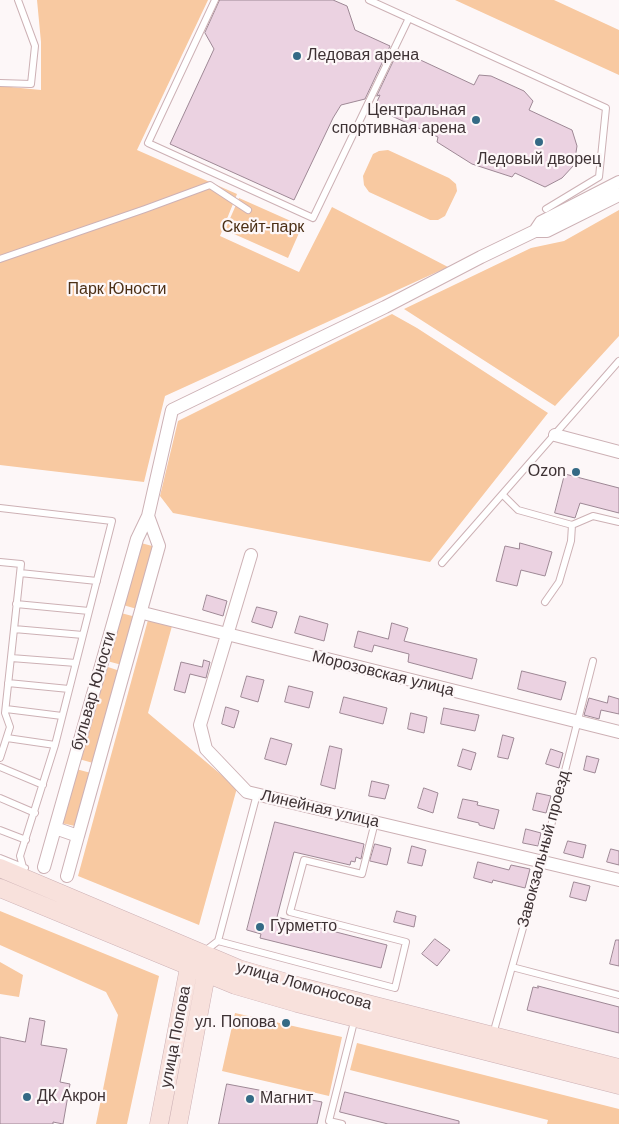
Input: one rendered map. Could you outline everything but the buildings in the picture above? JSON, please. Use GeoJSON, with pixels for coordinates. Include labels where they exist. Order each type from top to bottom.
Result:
{"type":"FeatureCollection","features":[{"type":"Feature","properties":{"kind":"main road","name":"улица Ломоносова"},"geometry":{"type":"LineString","coordinates":[[0,868],[205,950],[239,969],[409,1023],[619,1085]]}},
{"type":"Feature","properties":{"kind":"main road","name":"улица Ломоносова"},"geometry":{"type":"LineString","coordinates":[[0,888],[244,988],[355,1018],[409,1023],[492,1036],[619,1068]]}},
{"type":"Feature","properties":{"kind":"main road","name":"улица Попова"},"geometry":{"type":"LineString","coordinates":[[159,1124],[189,967],[205,950]]}},
{"type":"Feature","properties":{"kind":"main road","name":"улица Попова"},"geometry":{"type":"LineString","coordinates":[[178,1124],[206,974],[205,950]]}},
{"type":"Feature","properties":{"kind":"street"},"geometry":{"type":"LineString","coordinates":[[535,231],[541,222],[619,182]]}},
{"type":"Feature","properties":{"kind":"street"},"geometry":{"type":"LineString","coordinates":[[535,231],[547,231],[619,195]]}},
{"type":"Feature","properties":{"kind":"street","name":"бульвар Юности"},"geometry":{"type":"LineString","coordinates":[[44,867],[137,539],[148,516],[172,410],[385,308],[481,257],[535,231]]}},
{"type":"Feature","properties":{"kind":"street"},"geometry":{"type":"LineString","coordinates":[[555,435],[619,452]]}},
{"type":"Feature","properties":{"kind":"street"},"geometry":{"type":"LineString","coordinates":[[67,876],[158,546],[148,516]]}},
{"type":"Feature","properties":{"kind":"street","name":"Линейная улица"},"geometry":{"type":"LineString","coordinates":[[251,555],[200,725],[206,749],[247,792],[619,880]]}},
{"type":"Feature","properties":{"kind":"street","name":"Морозовская улица"},"geometry":{"type":"LineString","coordinates":[[147,614],[619,732]]}},
{"type":"Feature","properties":{"kind":"street"},"geometry":{"type":"LineString","coordinates":[[55,828],[78,836]]}},
{"type":"Feature","properties":{"kind":"lane"},"geometry":{"type":"LineString","coordinates":[[0,83],[31,84],[35,46],[18,0]]}},
{"type":"Feature","properties":{"kind":"lane"},"geometry":{"type":"LineString","coordinates":[[215,0],[148,143],[313,218],[409,18]]}},
{"type":"Feature","properties":{"kind":"lane"},"geometry":{"type":"LineString","coordinates":[[369,0],[606,108],[599,177],[546,209]]}},
{"type":"Feature","properties":{"kind":"lane"},"geometry":{"type":"LineString","coordinates":[[0,259],[210,185],[248,210]]}},
{"type":"Feature","properties":{"kind":"lane"},"geometry":{"type":"LineString","coordinates":[[442,563],[619,361]]}},
{"type":"Feature","properties":{"kind":"lane"},"geometry":{"type":"LineString","coordinates":[[502,495],[518,510],[572,525],[593,516],[619,522]]}},
{"type":"Feature","properties":{"kind":"lane"},"geometry":{"type":"LineString","coordinates":[[0,508],[112,521],[55,745],[20,856],[23,868]]}},
{"type":"Feature","properties":{"kind":"lane"},"geometry":{"type":"LineString","coordinates":[[545,602],[560,582],[571,541],[572,525]]}},
{"type":"Feature","properties":{"kind":"lane"},"geometry":{"type":"LineString","coordinates":[[0,562],[20,564],[5,713],[10,727],[0,758]]}},
{"type":"Feature","properties":{"kind":"lane"},"geometry":{"type":"LineString","coordinates":[[20,572],[97,581]]}},
{"type":"Feature","properties":{"kind":"lane"},"geometry":{"type":"LineString","coordinates":[[16,604],[90,611]]}},
{"type":"Feature","properties":{"kind":"lane"},"geometry":{"type":"LineString","coordinates":[[14,629],[83,635]]}},
{"type":"Feature","properties":{"kind":"lane"},"geometry":{"type":"LineString","coordinates":[[11,658],[76,663]]}},
{"type":"Feature","properties":{"kind":"lane","name":"Завокзальный проезд"},"geometry":{"type":"LineString","coordinates":[[492,1036],[542,861],[593,661]]}},
{"type":"Feature","properties":{"kind":"lane"},"geometry":{"type":"LineString","coordinates":[[8,683],[69,689]]}},
{"type":"Feature","properties":{"kind":"lane"},"geometry":{"type":"LineString","coordinates":[[6,709],[62,716]]}},
{"type":"Feature","properties":{"kind":"lane"},"geometry":{"type":"LineString","coordinates":[[7,738],[55,745]]}},
{"type":"Feature","properties":{"kind":"lane"},"geometry":{"type":"LineString","coordinates":[[0,767],[43,785]]}},
{"type":"Feature","properties":{"kind":"lane"},"geometry":{"type":"LineString","coordinates":[[257,794],[205,950],[395,988],[406,942],[290,912],[304,860],[362,874],[375,822]]}},
{"type":"Feature","properties":{"kind":"lane"},"geometry":{"type":"LineString","coordinates":[[0,798],[35,813]]}},
{"type":"Feature","properties":{"kind":"lane"},"geometry":{"type":"LineString","coordinates":[[0,830],[26,840]]}},
{"type":"Feature","properties":{"kind":"lane"},"geometry":{"type":"LineString","coordinates":[[0,858],[23,868],[36,883]]}},
{"type":"Feature","properties":{"kind":"lane"},"geometry":{"type":"LineString","coordinates":[[512,967],[619,994]]}},
{"type":"Feature","properties":{"kind":"lane"},"geometry":{"type":"LineString","coordinates":[[342,1124],[329,1122],[355,1018]]}},
{"type":"Feature","properties":{"kind":"green space","name":"Парк Юности"},"geometry":{"type":"Polygon","coordinates":[[[37,0],[208,0],[137,150],[237,194],[220,236],[299,272],[332,207],[448,267],[165,396],[144,482],[0,465],[0,86],[41,90],[41,42],[37,0]]]}},
{"type":"Feature","properties":{"kind":"green space"},"geometry":{"type":"Polygon","coordinates":[[[455,0],[554,0],[619,30],[619,75],[455,0]]]}},
{"type":"Feature","properties":{"kind":"green space"},"geometry":{"type":"Polygon","coordinates":[[[388,150],[449,178],[456,184],[457,191],[445,216],[438,220],[430,220],[369,192],[364,185],[363,176],[373,154],[388,150]]]}},
{"type":"Feature","properties":{"kind":"green space","name":"Скейт-парк"},"geometry":{"type":"Polygon","coordinates":[[[239,198],[302,226],[288,258],[225,230],[239,198]]]}},
{"type":"Feature","properties":{"kind":"green space"},"geometry":{"type":"Polygon","coordinates":[[[619,210],[619,336],[555,406],[404,309],[531,248],[564,241],[619,210]]]}},
{"type":"Feature","properties":{"kind":"green space"},"geometry":{"type":"Polygon","coordinates":[[[392,314],[417,328],[548,413],[430,562],[173,513],[160,496],[178,421],[392,314]]]}},
{"type":"Feature","properties":{"kind":"green space"},"geometry":{"type":"Polygon","coordinates":[[[141,543],[156,547],[137,609],[123,605],[141,543]]]}},
{"type":"Feature","properties":{"kind":"green space"},"geometry":{"type":"Polygon","coordinates":[[[121,613],[136,617],[122,665],[107,661],[121,613]]]}},
{"type":"Feature","properties":{"kind":"green space"},"geometry":{"type":"Polygon","coordinates":[[[148,620],[172,626],[148,713],[237,788],[199,925],[78,876],[148,620]]]}},
{"type":"Feature","properties":{"kind":"green space"},"geometry":{"type":"Polygon","coordinates":[[[105,666],[120,671],[93,763],[79,759],[105,666]]]}},
{"type":"Feature","properties":{"kind":"green space"},"geometry":{"type":"Polygon","coordinates":[[[76,769],[91,773],[75,826],[61,823],[76,769]]]}},
{"type":"Feature","properties":{"kind":"green space"},"geometry":{"type":"Polygon","coordinates":[[[0,911],[159,976],[127,1124],[96,1124],[118,1015],[106,992],[0,945],[0,911]]]}},
{"type":"Feature","properties":{"kind":"green space"},"geometry":{"type":"Polygon","coordinates":[[[0,962],[23,975],[19,997],[0,994],[0,962]]]}},
{"type":"Feature","properties":{"kind":"green space"},"geometry":{"type":"Polygon","coordinates":[[[235,1013],[342,1037],[329,1096],[222,1071],[235,1013]]]}},
{"type":"Feature","properties":{"kind":"green space"},"geometry":{"type":"Polygon","coordinates":[[[357,1043],[619,1109],[619,1124],[547,1124],[548,1120],[350,1070],[357,1043]]]}},
{"type":"Feature","properties":{"kind":"place","name":"Ледовая арена"},"geometry":{"type":"Point","coordinates":[297,56]}},
{"type":"Feature","properties":{"kind":"place","name":"Центральная спортивная арена"},"geometry":{"type":"Point","coordinates":[476,120]}},
{"type":"Feature","properties":{"kind":"place","name":"Ледовый дворец"},"geometry":{"type":"Point","coordinates":[539,142]}},
{"type":"Feature","properties":{"kind":"place","name":"Ozon"},"geometry":{"type":"Point","coordinates":[576,472]}},
{"type":"Feature","properties":{"kind":"place","name":"Гурметто"},"geometry":{"type":"Point","coordinates":[260,927]}},
{"type":"Feature","properties":{"kind":"place","name":"ул. Попова"},"geometry":{"type":"Point","coordinates":[286,1023]}},
{"type":"Feature","properties":{"kind":"place","name":"ДК Акрон"},"geometry":{"type":"Point","coordinates":[27,1097]}},
{"type":"Feature","properties":{"kind":"place","name":"Магнит"},"geometry":{"type":"Point","coordinates":[250,1099]}}]}
